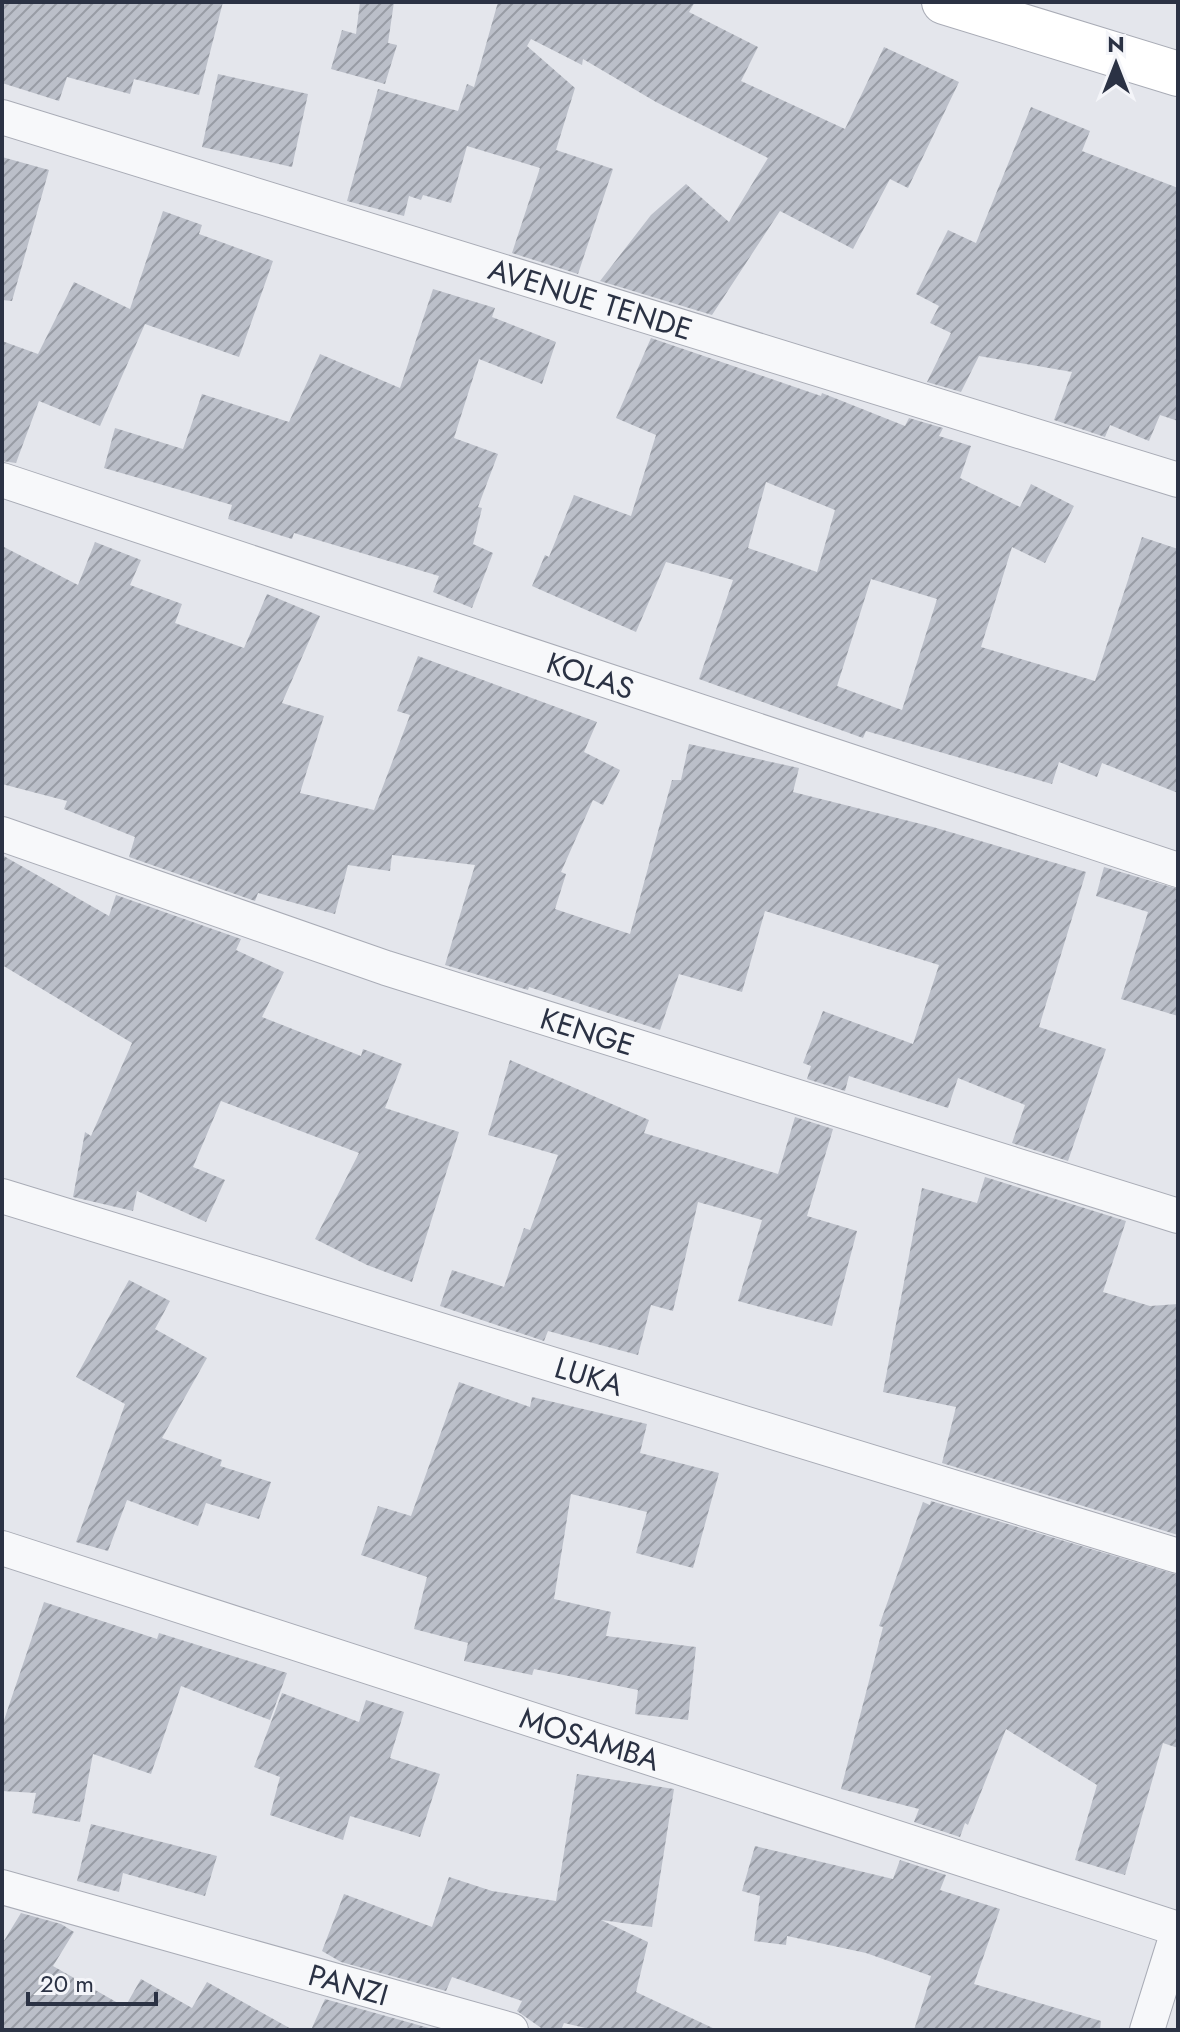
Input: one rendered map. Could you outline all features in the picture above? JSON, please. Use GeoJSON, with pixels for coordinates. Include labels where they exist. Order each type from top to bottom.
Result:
{"type":"FeatureCollection","features":[{"type":"Feature","properties":{"kind":"street"},"geometry":{"type":"LineString","coordinates":[[944,2],[1178,74]]}},
{"type":"Feature","properties":{"kind":"street","name":"AVENUE TENDE"},"geometry":{"type":"LineString","coordinates":[[2,117],[1178,480]]}},
{"type":"Feature","properties":{"kind":"street","name":"KOLAS"},"geometry":{"type":"LineString","coordinates":[[2,480],[1178,870]]}},
{"type":"Feature","properties":{"kind":"street","name":"KENGE"},"geometry":{"type":"LineString","coordinates":[[2,834],[386,968],[1178,1216]]}},
{"type":"Feature","properties":{"kind":"street","name":"LUKA"},"geometry":{"type":"LineString","coordinates":[[2,1196],[1178,1556]]}},
{"type":"Feature","properties":{"kind":"street","name":"MOSAMBA"},"geometry":{"type":"LineString","coordinates":[[2,1548],[1178,1930]]}},
{"type":"Feature","properties":{"kind":"street","name":"PANZI"},"geometry":{"type":"LineString","coordinates":[[2,1887],[511,2030]]}},
{"type":"Feature","properties":{"kind":"street"},"geometry":{"type":"LineString","coordinates":[[1147,2030],[1178,1930]]}},
{"type":"Feature","properties":{"kind":"building"},"geometry":{"type":"Polygon","coordinates":[[[2,2],[223,2],[199,95],[134,79],[130,94],[67,77],[59,101],[2,83],[2,2]]]}},
{"type":"Feature","properties":{"kind":"building"},"geometry":{"type":"Polygon","coordinates":[[[360,2],[394,2],[388,43],[397,45],[385,84],[331,69],[342,30],[356,34],[360,2]]]}},
{"type":"Feature","properties":{"kind":"building"},"geometry":{"type":"Polygon","coordinates":[[[498,2],[695,2],[689,12],[758,47],[741,81],[845,129],[884,47],[959,82],[908,188],[890,179],[853,249],[780,211],[712,315],[600,281],[651,215],[686,184],[729,222],[768,158],[656,102],[583,59],[582,65],[531,39],[527,46],[575,88],[556,150],[613,169],[578,274],[512,253],[540,168],[467,146],[451,203],[423,195],[421,200],[409,196],[404,216],[347,201],[378,89],[458,111],[467,84],[474,87],[498,2]]]}},
{"type":"Feature","properties":{"kind":"building"},"geometry":{"type":"Polygon","coordinates":[[[218,74],[308,94],[292,167],[202,147],[218,74]]]}},
{"type":"Feature","properties":{"kind":"building"},"geometry":{"type":"Polygon","coordinates":[[[1031,107],[1090,131],[1082,151],[1178,188],[1178,421],[1160,415],[1149,441],[1110,425],[1105,437],[1054,420],[1072,372],[979,356],[961,392],[927,382],[951,333],[930,323],[939,306],[916,294],[948,230],[976,243],[1031,107]]]}},
{"type":"Feature","properties":{"kind":"building"},"geometry":{"type":"Polygon","coordinates":[[[2,157],[49,170],[12,301],[2,300],[2,157]]]}},
{"type":"Feature","properties":{"kind":"building"},"geometry":{"type":"Polygon","coordinates":[[[163,211],[202,225],[199,234],[273,261],[239,357],[145,324],[100,426],[39,401],[16,463],[2,461],[2,341],[38,354],[74,282],[130,309],[163,211]]]}},
{"type":"Feature","properties":{"kind":"building"},"geometry":{"type":"Polygon","coordinates":[[[433,289],[495,308],[492,317],[556,342],[542,384],[479,359],[454,438],[498,454],[478,507],[482,508],[473,544],[493,553],[472,608],[433,592],[439,576],[294,533],[292,539],[228,519],[232,505],[104,468],[115,428],[183,449],[202,394],[289,422],[320,354],[400,388],[433,289]]]}},
{"type":"Feature","properties":{"kind":"building"},"geometry":{"type":"Polygon","coordinates":[[[651,338],[821,396],[822,393],[905,426],[909,418],[943,428],[939,436],[971,446],[960,478],[1020,507],[1031,484],[1074,506],[1045,563],[1012,547],[981,647],[1095,681],[1142,537],[1178,549],[1178,793],[1102,763],[1097,777],[1059,762],[1052,784],[866,731],[863,738],[699,679],[733,580],[666,562],[636,632],[532,586],[545,555],[549,557],[574,495],[631,516],[656,435],[616,418],[651,338]],[[766,482],[748,548],[817,572],[835,510],[766,482]],[[871,579],[837,686],[902,710],[937,599],[871,579]]]}},
{"type":"Feature","properties":{"kind":"building"},"geometry":{"type":"Polygon","coordinates":[[[95,542],[141,560],[130,585],[182,604],[175,623],[244,648],[267,594],[320,616],[282,703],[324,716],[300,793],[374,810],[410,715],[397,711],[418,656],[597,722],[584,752],[620,770],[603,805],[593,800],[561,872],[566,874],[555,909],[630,934],[672,780],[681,780],[689,744],[799,768],[793,792],[933,827],[1086,872],[1039,1027],[1106,1049],[1068,1161],[1012,1143],[1025,1105],[958,1078],[948,1108],[849,1076],[845,1091],[807,1079],[811,1066],[803,1063],[823,1011],[913,1044],[939,965],[765,911],[742,992],[679,974],[660,1030],[529,987],[528,990],[445,965],[475,865],[392,855],[390,871],[348,865],[335,914],[258,893],[255,901],[129,857],[135,837],[64,809],[67,801],[2,784],[2,546],[78,585],[95,542]]]}},
{"type":"Feature","properties":{"kind":"building"},"geometry":{"type":"Polygon","coordinates":[[[2,855],[109,916],[116,895],[241,939],[236,950],[284,972],[262,1017],[361,1056],[363,1049],[402,1064],[385,1108],[459,1132],[412,1282],[367,1265],[315,1239],[359,1153],[221,1101],[193,1167],[225,1180],[206,1222],[137,1191],[133,1211],[73,1197],[85,1132],[91,1136],[132,1043],[2,965],[2,855]]]}},
{"type":"Feature","properties":{"kind":"building"},"geometry":{"type":"Polygon","coordinates":[[[1104,867],[1178,889],[1178,1016],[1121,999],[1148,912],[1096,896],[1104,867]]]}},
{"type":"Feature","properties":{"kind":"building"},"geometry":{"type":"Polygon","coordinates":[[[510,1060],[649,1120],[644,1133],[778,1174],[795,1117],[833,1129],[807,1216],[857,1231],[832,1326],[738,1301],[762,1220],[698,1202],[673,1311],[651,1305],[638,1355],[548,1331],[544,1341],[440,1306],[452,1270],[504,1287],[524,1228],[530,1230],[558,1155],[488,1135],[510,1060]]]}},
{"type":"Feature","properties":{"kind":"building"},"geometry":{"type":"Polygon","coordinates":[[[985,1177],[1126,1221],[1103,1292],[1150,1306],[1178,1304],[1178,1535],[942,1463],[956,1407],[883,1392],[922,1188],[977,1203],[985,1177]]]}},
{"type":"Feature","properties":{"kind":"building"},"geometry":{"type":"Polygon","coordinates":[[[129,1280],[170,1301],[155,1329],[207,1358],[162,1438],[222,1460],[220,1466],[271,1482],[259,1519],[206,1503],[198,1526],[127,1500],[108,1551],[76,1542],[125,1404],[76,1377],[129,1280]]]}},
{"type":"Feature","properties":{"kind":"building"},"geometry":{"type":"Polygon","coordinates":[[[459,1382],[530,1407],[532,1397],[647,1424],[640,1453],[719,1473],[693,1568],[636,1553],[647,1512],[571,1494],[554,1599],[611,1612],[606,1636],[696,1647],[688,1720],[635,1714],[638,1690],[534,1669],[532,1675],[464,1661],[468,1643],[414,1629],[427,1577],[361,1555],[378,1506],[411,1516],[459,1382]]]}},
{"type":"Feature","properties":{"kind":"building"},"geometry":{"type":"Polygon","coordinates":[[[931,1501],[1178,1575],[1178,1748],[1163,1743],[1125,1875],[1075,1860],[1097,1785],[1006,1729],[968,1825],[965,1823],[960,1837],[914,1822],[919,1809],[841,1789],[883,1627],[879,1626],[923,1502],[930,1505],[931,1501]]]}},
{"type":"Feature","properties":{"kind":"building"},"geometry":{"type":"Polygon","coordinates":[[[44,1602],[157,1639],[159,1633],[287,1673],[270,1720],[181,1686],[151,1774],[93,1754],[80,1822],[32,1813],[36,1793],[2,1791],[2,1726],[44,1602]]]}},
{"type":"Feature","properties":{"kind":"building"},"geometry":{"type":"Polygon","coordinates":[[[282,1693],[359,1722],[366,1700],[404,1712],[390,1758],[440,1774],[420,1837],[350,1816],[343,1840],[270,1815],[280,1777],[254,1767],[282,1693]]]}},
{"type":"Feature","properties":{"kind":"building"},"geometry":{"type":"Polygon","coordinates":[[[577,1774],[674,1789],[652,1927],[601,1920],[648,1942],[636,1992],[717,2030],[594,2030],[564,2023],[561,2030],[544,2030],[517,2011],[522,2001],[452,1977],[446,1991],[341,1962],[322,1951],[344,1894],[432,1927],[449,1877],[492,1891],[556,1901],[577,1774]]]}},
{"type":"Feature","properties":{"kind":"building"},"geometry":{"type":"Polygon","coordinates":[[[91,1824],[217,1856],[205,1896],[123,1873],[119,1892],[77,1881],[91,1824]]]}},
{"type":"Feature","properties":{"kind":"building"},"geometry":{"type":"Polygon","coordinates":[[[755,1846],[893,1879],[900,1860],[946,1875],[940,1890],[1000,1909],[974,1984],[1101,2021],[1100,2030],[914,2030],[931,1976],[866,1953],[787,1936],[786,1945],[754,1941],[760,1896],[742,1891],[755,1846]]]}},
{"type":"Feature","properties":{"kind":"building"},"geometry":{"type":"Polygon","coordinates":[[[21,1913],[61,1924],[74,1932],[53,1966],[125,2007],[141,1979],[192,2008],[207,1982],[293,2030],[2,2030],[2,1944],[21,1913]]]}},
{"type":"Feature","properties":{"kind":"building"},"geometry":{"type":"Polygon","coordinates":[[[325,1999],[429,2028],[311,2030],[325,1999]]]}}]}
